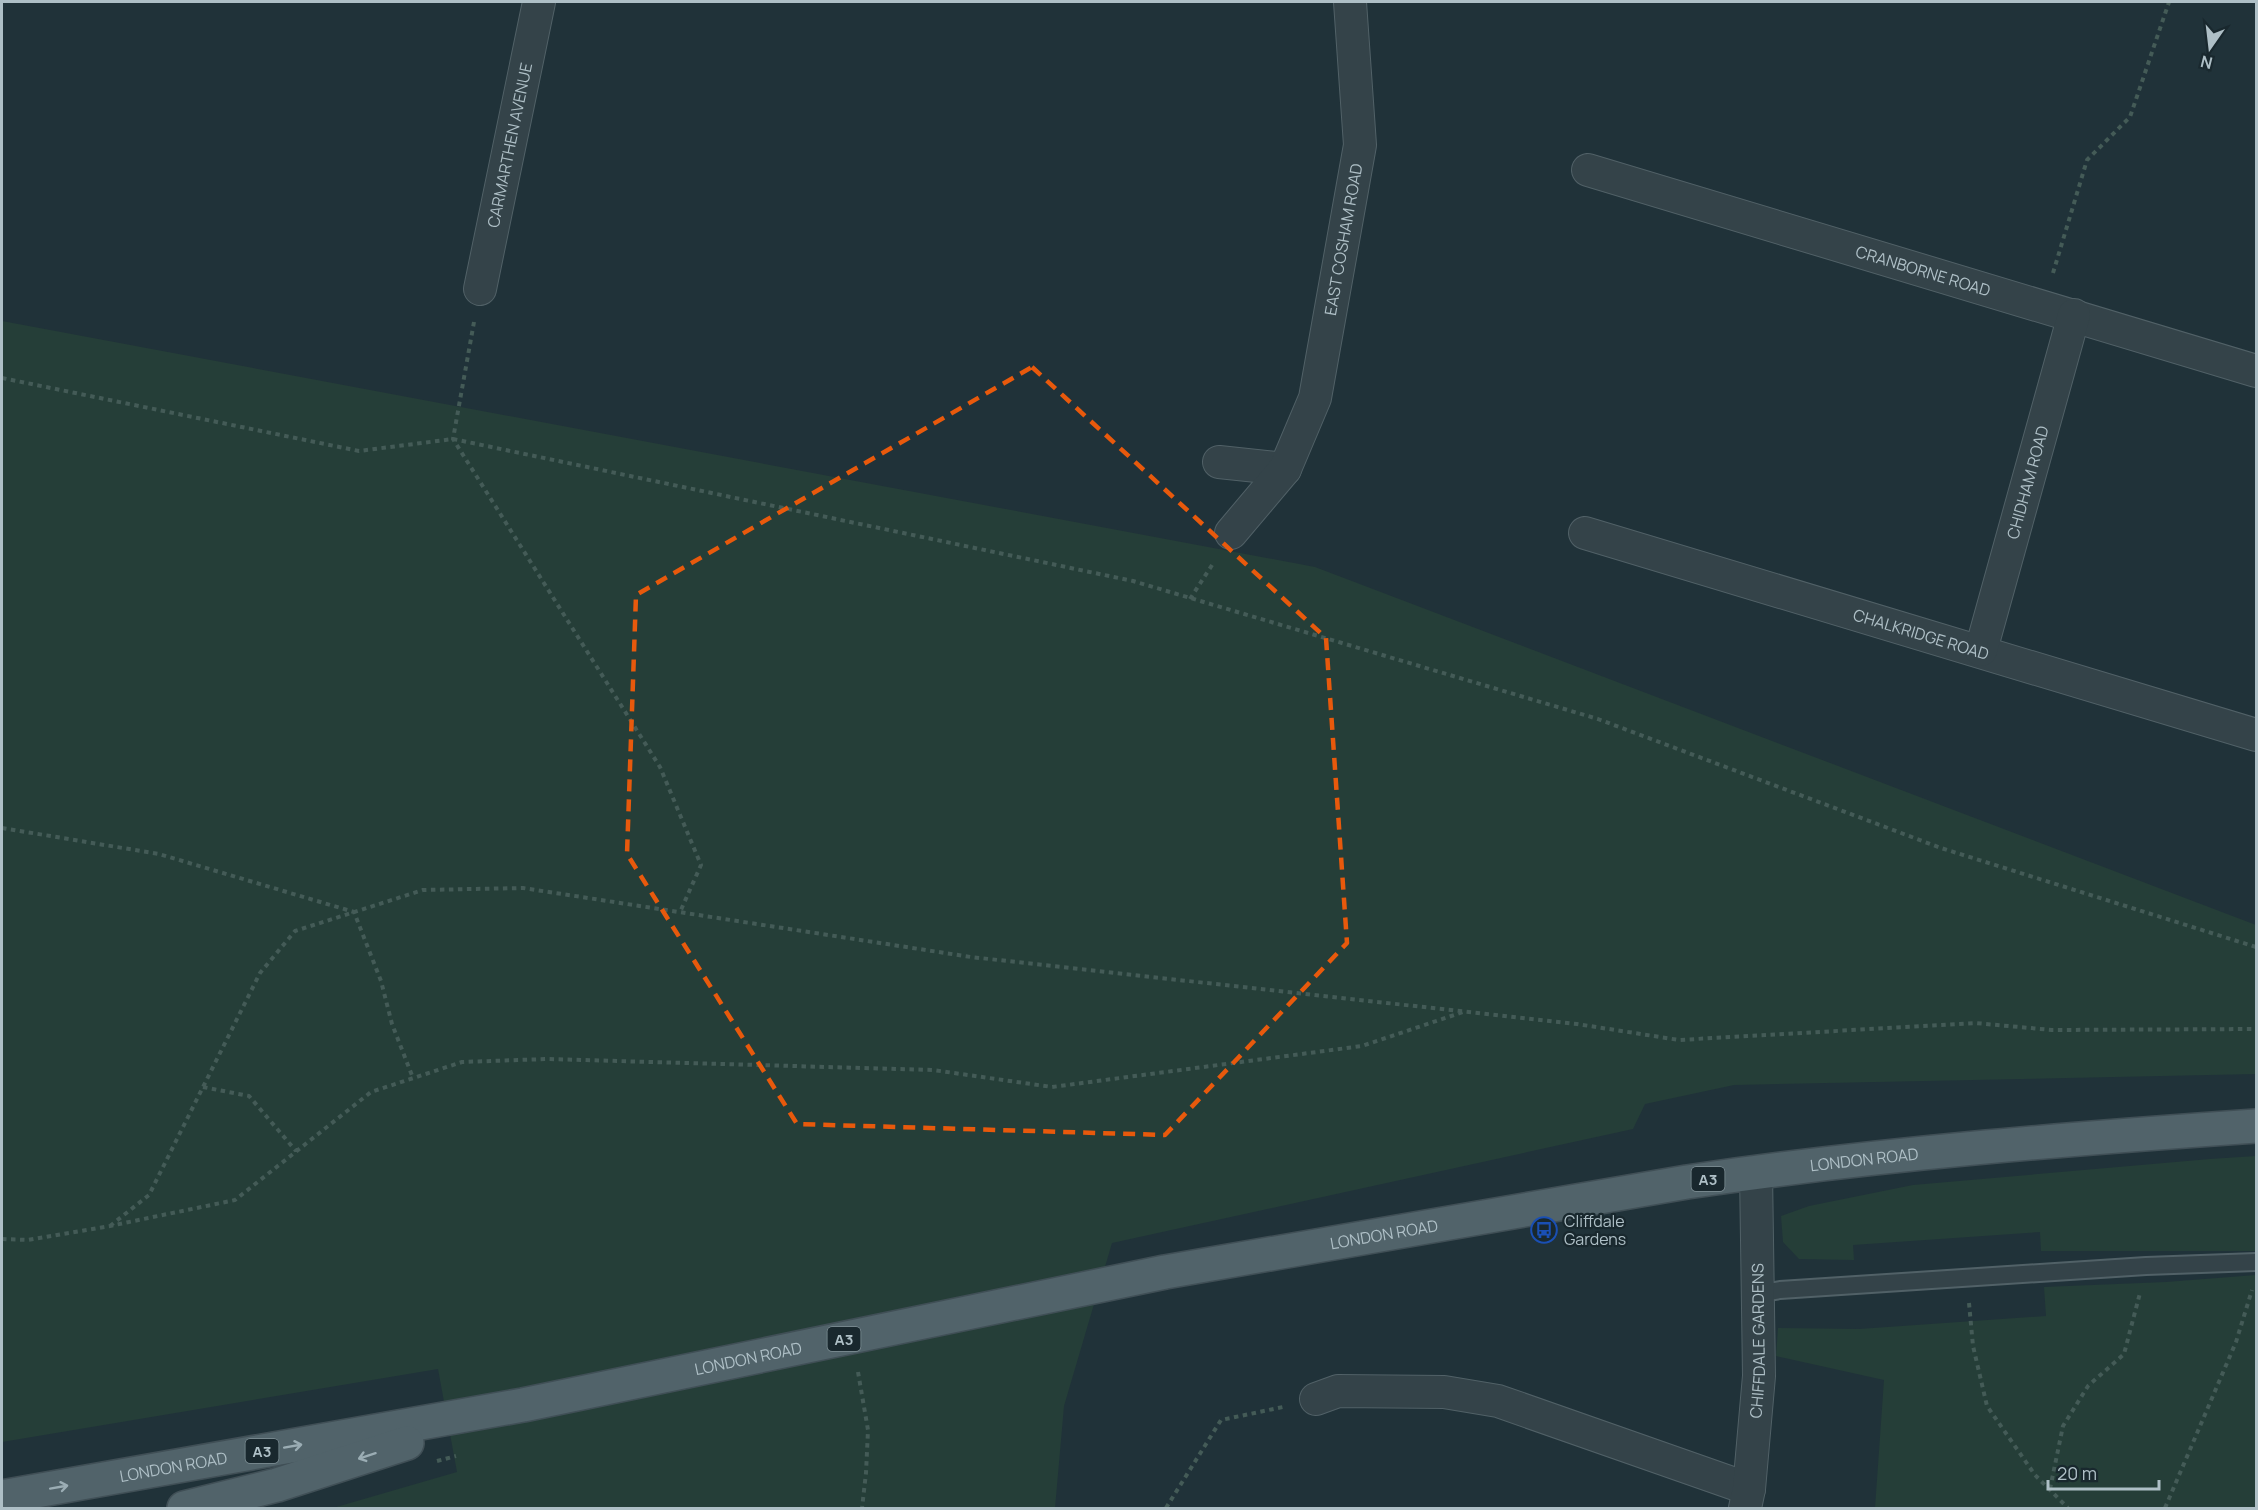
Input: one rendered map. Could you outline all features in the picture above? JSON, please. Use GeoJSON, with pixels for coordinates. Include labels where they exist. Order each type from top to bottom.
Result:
{"type":"FeatureCollection","features":[{"type":"Feature","properties":{"kind":"main road","name":"LONDON ROAD"},"geometry":{"type":"LineString","coordinates":[[2,1497],[523,1405],[1165,1272],[1687,1182],[1756,1172],[2069,1139],[2256,1126]]}},
{"type":"Feature","properties":{"kind":"main road","name":"LONDON ROAD"},"geometry":{"type":"LineString","coordinates":[[184,1509],[277,1485],[523,1405]]}},
{"type":"Feature","properties":{"kind":"main road"},"geometry":{"type":"LineString","coordinates":[[246,1509],[277,1485]]}},
{"type":"Feature","properties":{"kind":"street","name":"CARMARTHEN AVENUE"},"geometry":{"type":"LineString","coordinates":[[480,289],[539,2]]}},
{"type":"Feature","properties":{"kind":"street","name":"EAST COSHAM ROAD"},"geometry":{"type":"LineString","coordinates":[[1231,533],[1285,469],[1315,398],[1360,145],[1350,2]]}},
{"type":"Feature","properties":{"kind":"street","name":"CRANBORNE ROAD"},"geometry":{"type":"LineString","coordinates":[[1588,170],[2043,305],[2256,371]]}},
{"type":"Feature","properties":{"kind":"street","name":"CHIDHAM ROAD"},"geometry":{"type":"LineString","coordinates":[[1981,650],[2074,315]]}},
{"type":"Feature","properties":{"kind":"street"},"geometry":{"type":"LineString","coordinates":[[1219,462],[1285,469]]}},
{"type":"Feature","properties":{"kind":"street","name":"CHALKRIDGE ROAD"},"geometry":{"type":"LineString","coordinates":[[1585,533],[1981,650],[2256,735]]}},
{"type":"Feature","properties":{"kind":"street","name":"CHIFFDALE GARDENS"},"geometry":{"type":"LineString","coordinates":[[1747,1499],[1759,1376],[1756,1172]]}},
{"type":"Feature","properties":{"kind":"street"},"geometry":{"type":"LineString","coordinates":[[1316,1399],[1338,1391],[1444,1392],[1498,1401],[1747,1499]]}},
{"type":"Feature","properties":{"kind":"lane"},"geometry":{"type":"LineString","coordinates":[[1758,1294],[1779,1290],[2146,1266],[2256,1262]]}},
{"type":"Feature","properties":{"kind":"path"},"geometry":{"type":"LineString","coordinates":[[2043,305],[2087,160],[2130,117],[2169,2]]}},
{"type":"Feature","properties":{"kind":"path"},"geometry":{"type":"LineString","coordinates":[[480,289],[453,439],[660,767],[701,865],[680,912]]}},
{"type":"Feature","properties":{"kind":"path"},"geometry":{"type":"LineString","coordinates":[[2,378],[359,451],[453,439],[1133,581],[1598,719],[1941,848],[2256,947]]}},
{"type":"Feature","properties":{"kind":"path"},"geometry":{"type":"LineString","coordinates":[[1190,599],[1231,533]]}},
{"type":"Feature","properties":{"kind":"path"},"geometry":{"type":"LineString","coordinates":[[2,828],[159,854],[354,912]]}},
{"type":"Feature","properties":{"kind":"path"},"geometry":{"type":"LineString","coordinates":[[110,1226],[149,1195],[260,973],[295,931],[423,890],[523,888],[971,957],[1577,1024],[1679,1040],[1976,1023],[2052,1030],[2256,1029]]}},
{"type":"Feature","properties":{"kind":"path"},"geometry":{"type":"LineString","coordinates":[[354,912],[381,981],[393,1024],[413,1077]]}},
{"type":"Feature","properties":{"kind":"path"},"geometry":{"type":"LineString","coordinates":[[2,1239],[28,1240],[110,1226],[235,1200],[371,1092],[462,1062],[547,1059],[933,1070],[1052,1087],[1362,1046],[1465,1012]]}},
{"type":"Feature","properties":{"kind":"path"},"geometry":{"type":"LineString","coordinates":[[203,1087],[249,1096],[296,1150]]}},
{"type":"Feature","properties":{"kind":"path"},"geometry":{"type":"LineString","coordinates":[[2049,1490],[2063,1426],[2088,1386],[2124,1354],[2146,1266]]}},
{"type":"Feature","properties":{"kind":"path"},"geometry":{"type":"LineString","coordinates":[[1966,1278],[1973,1346],[1987,1406],[2035,1475],[2068,1509]]}},
{"type":"Feature","properties":{"kind":"path"},"geometry":{"type":"LineString","coordinates":[[2165,1509],[2236,1342],[2253,1286]]}},
{"type":"Feature","properties":{"kind":"path"},"geometry":{"type":"LineString","coordinates":[[857,1369],[868,1430],[862,1509]]}},
{"type":"Feature","properties":{"kind":"path"},"geometry":{"type":"LineString","coordinates":[[1166,1509],[1221,1420],[1316,1399]]}},
{"type":"Feature","properties":{"kind":"highlighted area"},"geometry":{"type":"Polygon","coordinates":[[[1032,367],[1326,638],[1347,943],[1165,1135],[797,1124],[627,854],[636,595],[1032,367]]]}},
{"type":"Feature","properties":{"kind":"green space"},"geometry":{"type":"Polygon","coordinates":[[[2,321],[1315,567],[2256,925],[2256,1074],[1734,1085],[1645,1104],[1633,1129],[1112,1243],[1064,1406],[1055,1508],[333,1508],[457,1472],[438,1369],[2,1442],[2,321]]]}},
{"type":"Feature","properties":{"kind":"green space"},"geometry":{"type":"Polygon","coordinates":[[[2256,1156],[2256,1251],[2041,1251],[2040,1232],[1853,1245],[1854,1260],[1799,1259],[1783,1242],[1781,1216],[1809,1206],[1913,1185],[2256,1156]]]}},
{"type":"Feature","properties":{"kind":"green space"},"geometry":{"type":"Polygon","coordinates":[[[2256,1275],[2256,1508],[1875,1508],[1884,1380],[1776,1356],[1778,1328],[1859,1329],[2046,1316],[2044,1287],[2166,1282],[2256,1275]]]}},
{"type":"Feature","properties":{"kind":"place","name":"Cliffdale Gardens"},"geometry":{"type":"Point","coordinates":[1544,1230]}}]}
